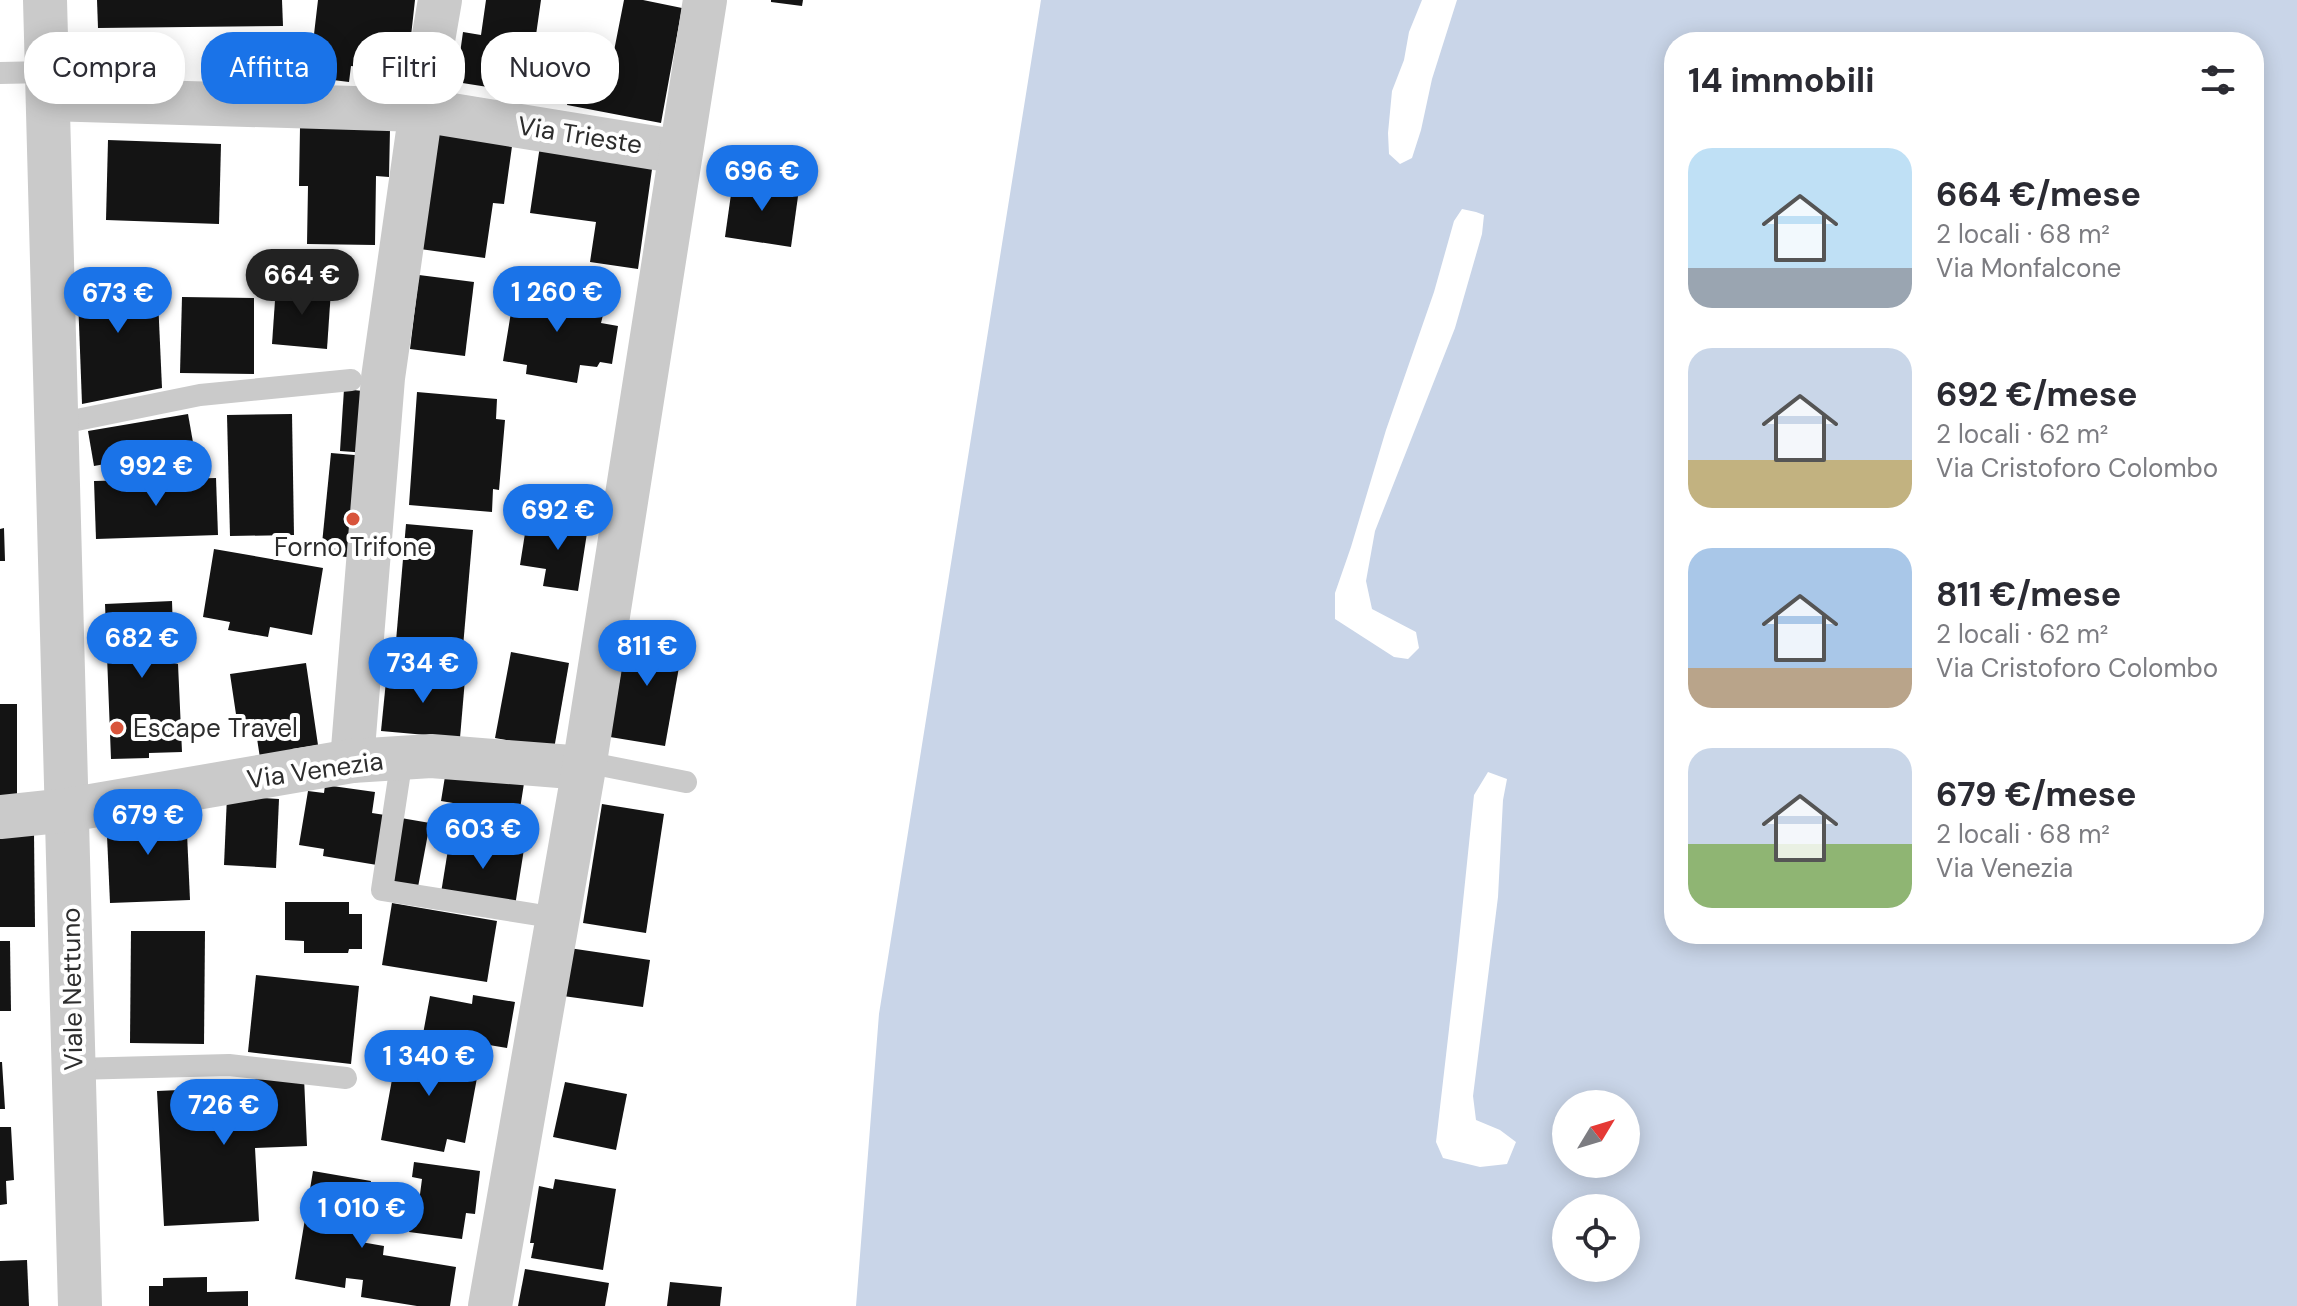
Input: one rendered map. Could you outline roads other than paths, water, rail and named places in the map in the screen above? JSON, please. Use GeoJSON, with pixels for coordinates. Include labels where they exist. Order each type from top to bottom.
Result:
{"type":"FeatureCollection","features":[{"type":"Feature","properties":{"kind":"street","name":"Viale Nettuno"},"geometry":{"type":"LineString","coordinates":[[45,0],[46,32]]}},
{"type":"Feature","properties":{"kind":"street"},"geometry":{"type":"LineString","coordinates":[[352,761],[383,378],[440,0]]}},
{"type":"Feature","properties":{"kind":"street"},"geometry":{"type":"LineString","coordinates":[[490,1306],[584,765],[705,0]]}},
{"type":"Feature","properties":{"kind":"street","name":"Via Trieste"},"geometry":{"type":"LineString","coordinates":[[185,94],[421,110],[680,152]]}},
{"type":"Feature","properties":{"kind":"street","name":"Viale Nettuno"},"geometry":{"type":"LineString","coordinates":[[49,104],[80,1306]]}},
{"type":"Feature","properties":{"kind":"street","name":"Via Venezia"},"geometry":{"type":"LineString","coordinates":[[0,817],[68,810],[352,761],[431,756],[584,765]]}},
{"type":"Feature","properties":{"kind":"lane"},"geometry":{"type":"LineString","coordinates":[[0,73],[24,79]]}},
{"type":"Feature","properties":{"kind":"lane"},"geometry":{"type":"LineString","coordinates":[[57,424],[200,395],[351,380]]}},
{"type":"Feature","properties":{"kind":"lane"},"geometry":{"type":"LineString","coordinates":[[402,758],[382,890],[557,918]]}},
{"type":"Feature","properties":{"kind":"lane"},"geometry":{"type":"LineString","coordinates":[[584,765],[686,782]]}},
{"type":"Feature","properties":{"kind":"lane"},"geometry":{"type":"LineString","coordinates":[[74,1069],[229,1065],[346,1078]]}},
{"type":"Feature","properties":{"kind":"water"},"geometry":{"type":"Polygon","coordinates":[[[1041,0],[2297,0],[2297,1306],[856,1306],[879,1014],[1041,0]]]}},
{"type":"Feature","properties":{"kind":"place","name":"Forno Trifone"},"geometry":{"type":"Point","coordinates":[353,519]}},
{"type":"Feature","properties":{"kind":"place","name":"Escape Travel"},"geometry":{"type":"Point","coordinates":[117,728]}}]}
